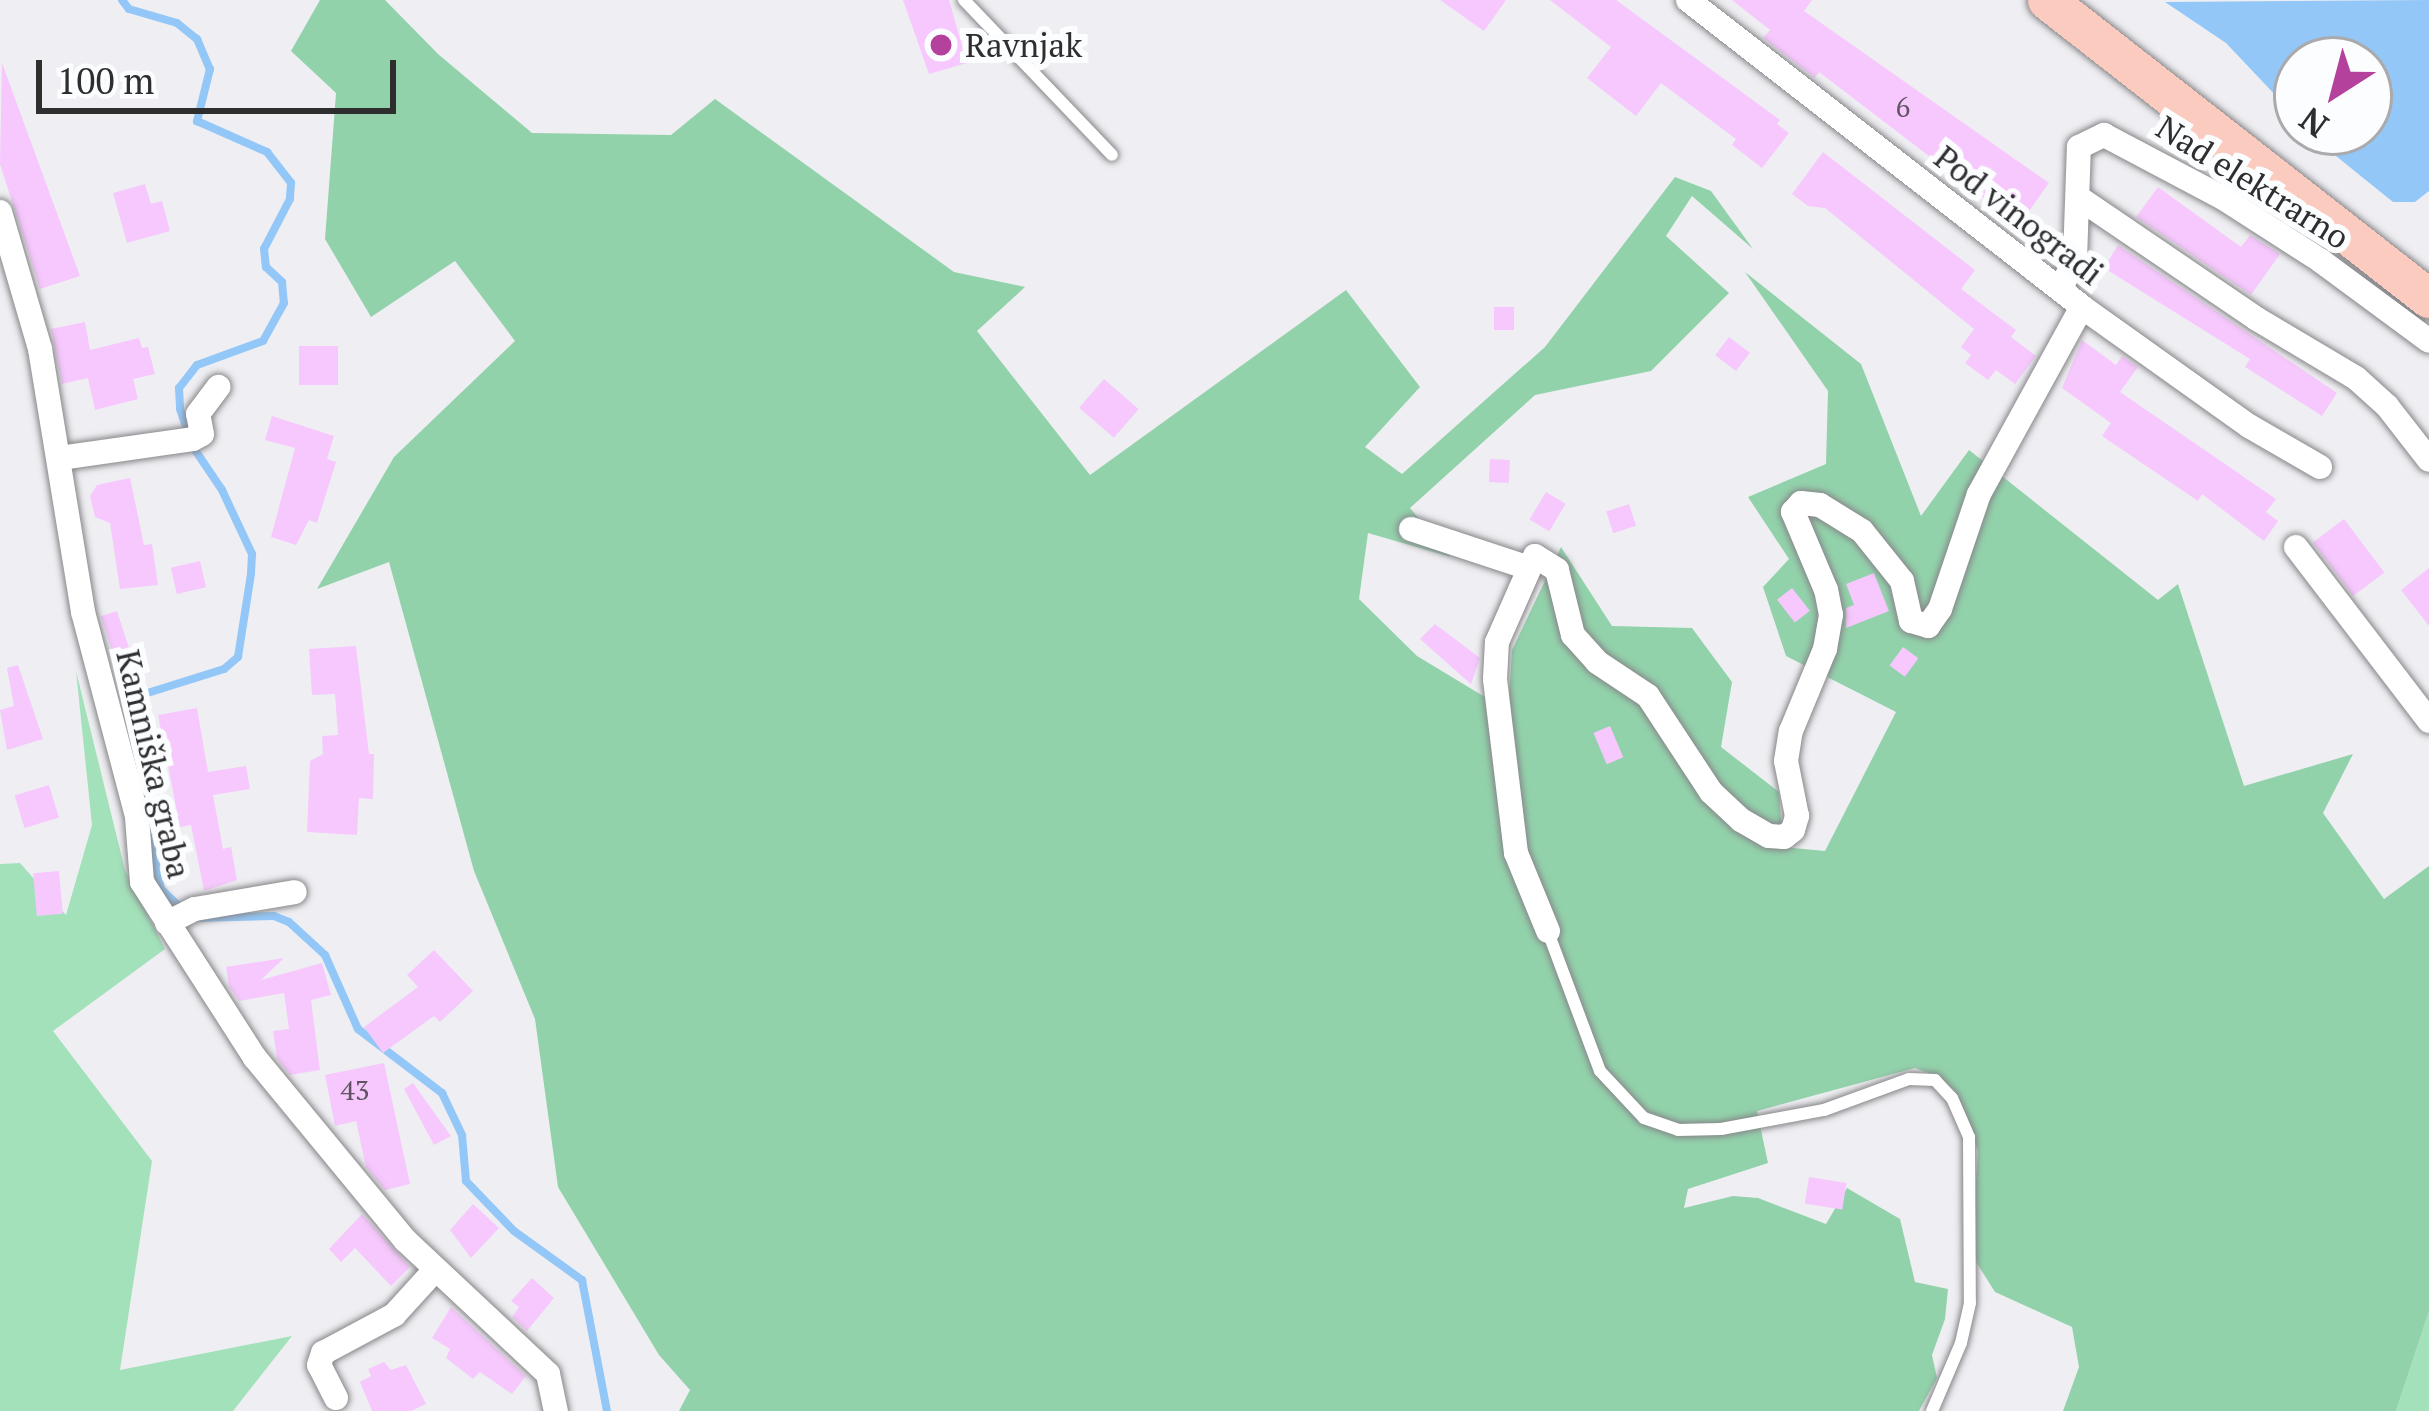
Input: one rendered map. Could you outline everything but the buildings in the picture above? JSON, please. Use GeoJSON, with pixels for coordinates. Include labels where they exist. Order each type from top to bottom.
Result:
{"type":"FeatureCollection","features":[{"type":"Feature","properties":{"kind":"main road"},"geometry":{"type":"LineString","coordinates":[[2047,0],[2429,298]]}},
{"type":"Feature","properties":{"kind":"street","name":"Pod vinogradi"},"geometry":{"type":"LineString","coordinates":[[1688,0],[2082,307],[2249,426],[2320,467]]}},
{"type":"Feature","properties":{"kind":"street","name":"Nad elektrarno"},"geometry":{"type":"LineString","coordinates":[[2061,288],[2075,259],[2079,147],[2104,135],[2125,141],[2321,261],[2429,341]]}},
{"type":"Feature","properties":{"kind":"street"},"geometry":{"type":"LineString","coordinates":[[2079,199],[2257,320],[2356,378],[2386,406],[2429,460]]}},
{"type":"Feature","properties":{"kind":"street","name":"Kamniška graba"},"geometry":{"type":"LineString","coordinates":[[0,212],[40,349],[83,611],[137,817],[142,882],[180,916],[255,1058],[435,1270],[507,1330],[548,1374],[556,1411]]}},
{"type":"Feature","properties":{"kind":"street"},"geometry":{"type":"LineString","coordinates":[[1548,931],[1516,853],[1496,679],[1497,642],[1521,599],[1526,567],[1535,556],[1557,570],[1574,635],[1597,662],[1648,696],[1711,792],[1741,820],[1769,836],[1784,837],[1793,830],[1797,816],[1786,761],[1791,731],[1825,649],[1831,615],[1826,590],[1793,512],[1801,503],[1820,505],[1862,531],[1902,581],[1911,621],[1928,626],[1940,609],[1978,494],[2082,307]]}},
{"type":"Feature","properties":{"kind":"street"},"geometry":{"type":"LineString","coordinates":[[60,458],[186,441],[202,434],[198,414],[218,387]]}},
{"type":"Feature","properties":{"kind":"street"},"geometry":{"type":"LineString","coordinates":[[1412,529],[1526,567]]}},
{"type":"Feature","properties":{"kind":"street"},"geometry":{"type":"LineString","coordinates":[[2296,547],[2429,721]]}},
{"type":"Feature","properties":{"kind":"street"},"geometry":{"type":"LineString","coordinates":[[180,916],[295,892]]}},
{"type":"Feature","properties":{"kind":"street"},"geometry":{"type":"LineString","coordinates":[[336,1398],[319,1366],[323,1353],[394,1316],[435,1270]]}},
{"type":"Feature","properties":{"kind":"lane"},"geometry":{"type":"LineString","coordinates":[[964,0],[1112,155]]}},
{"type":"Feature","properties":{"kind":"lane"},"geometry":{"type":"LineString","coordinates":[[1548,931],[1600,1070],[1644,1118],[1678,1130],[1720,1129],[1824,1110],[1909,1079],[1934,1080],[1952,1098],[1969,1137],[1970,1303],[1961,1343],[1932,1411]]}},
{"type":"Feature","properties":{"kind":"green space"},"geometry":{"type":"Polygon","coordinates":[[[320,0],[385,0],[438,54],[532,133],[671,135],[715,99],[954,272],[1025,287],[977,331],[1090,475],[1346,290],[1420,387],[1365,447],[1402,474],[1545,347],[1675,177],[1711,191],[1753,249],[1692,196],[1666,236],[1729,293],[1651,371],[1535,395],[1410,508],[1451,557],[1368,533],[1359,599],[1417,656],[1508,711],[1512,650],[1561,547],[1612,626],[1692,628],[1732,682],[1721,747],[1779,792],[1783,847],[1825,851],[1896,712],[1786,656],[1763,587],[1789,559],[1748,497],[1826,464],[1828,391],[1745,272],[1861,364],[1921,516],[1969,450],[2158,600],[2178,584],[2244,786],[2353,754],[2323,813],[2384,899],[2429,866],[2429,1311],[2396,1411],[2063,1411],[2079,1367],[2072,1327],[1995,1292],[1971,1254],[1978,1151],[1955,1091],[1915,1068],[1757,1111],[1768,1163],[1688,1189],[1684,1208],[1733,1196],[1758,1198],[1826,1224],[1847,1188],[1900,1219],[1915,1282],[1948,1289],[1945,1319],[1932,1355],[1937,1378],[1919,1411],[679,1411],[690,1390],[659,1355],[558,1187],[535,1019],[474,871],[389,562],[317,589],[394,457],[515,341],[455,261],[371,317],[325,239],[336,93],[291,51],[320,0]]]}},
{"type":"Feature","properties":{"kind":"green space"},"geometry":{"type":"Polygon","coordinates":[[[76,671],[125,870],[165,949],[53,1031],[152,1161],[120,1370],[292,1336],[233,1411],[0,1411],[0,864],[20,863],[66,915],[92,825],[76,671]]]}},
{"type":"Feature","properties":{"kind":"green space"},"geometry":{"type":"Polygon","coordinates":[[[2429,1311],[2429,1411],[2396,1411],[2429,1311]]]}},
{"type":"Feature","properties":{"kind":"water"},"geometry":{"type":"Polygon","coordinates":[[[2429,0],[2429,191],[2415,202],[2393,202],[2336,156],[2393,156],[2393,36],[2273,36],[2273,93],[2226,43],[2165,2],[2429,0]]]}},
{"type":"Feature","properties":{"kind":"waterway"},"geometry":{"type":"LineString","coordinates":[[122,0],[129,9],[177,23],[197,39],[210,69],[197,121],[267,152],[291,183],[290,199],[264,249],[266,267],[282,282],[284,303],[263,341],[197,365],[179,388],[180,409],[193,447],[222,490],[252,554],[251,574],[238,657],[224,669],[128,699],[147,812]]}},
{"type":"Feature","properties":{"kind":"waterway"},"geometry":{"type":"LineString","coordinates":[[150,833],[161,889],[182,909]]}},
{"type":"Feature","properties":{"kind":"waterway"},"geometry":{"type":"LineString","coordinates":[[195,918],[274,916],[289,922],[325,955],[358,1029],[442,1093],[462,1135],[466,1181],[514,1231],[582,1280],[607,1411]]}},
{"type":"Feature","properties":{"kind":"place","name":"Ravnjak"},"geometry":{"type":"Point","coordinates":[941,45]}}]}
